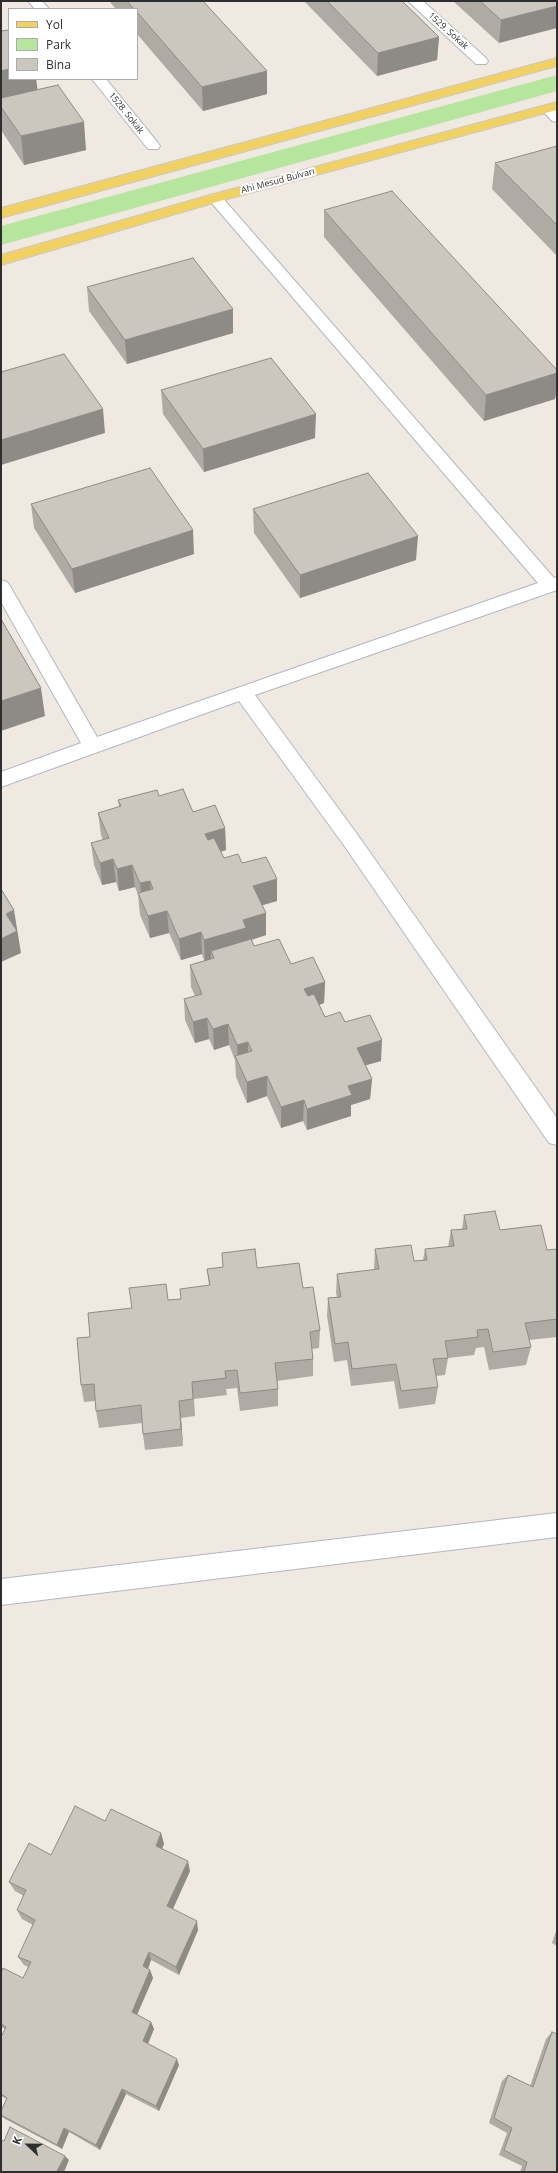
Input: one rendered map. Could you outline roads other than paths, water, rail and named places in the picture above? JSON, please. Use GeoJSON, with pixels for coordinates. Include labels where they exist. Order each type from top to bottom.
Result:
{"type":"FeatureCollection","features":[{"type":"Feature","properties":{"kind":"main road"},"geometry":{"type":"LineString","coordinates":[[1,213],[557,62]]}},
{"type":"Feature","properties":{"kind":"main road","name":"Ahi Mesud Bulvarı"},"geometry":{"type":"LineString","coordinates":[[1,260],[215,198],[554,111]]}},
{"type":"Feature","properties":{"kind":"street","name":"1529. Sokak"},"geometry":{"type":"LineString","coordinates":[[416,1],[481,61]]}},
{"type":"Feature","properties":{"kind":"street","name":"1528. Sokak"},"geometry":{"type":"LineString","coordinates":[[99,80],[153,146]]}},
{"type":"Feature","properties":{"kind":"street"},"geometry":{"type":"LineString","coordinates":[[1,780],[553,584],[215,198]]}},
{"type":"Feature","properties":{"kind":"street"},"geometry":{"type":"LineString","coordinates":[[1,586],[93,747]]}},
{"type":"Feature","properties":{"kind":"street"},"geometry":{"type":"LineString","coordinates":[[243,693],[350,838],[557,1136]]}},
{"type":"Feature","properties":{"kind":"street"},"geometry":{"type":"LineString","coordinates":[[1,1592],[557,1525]]}}]}
